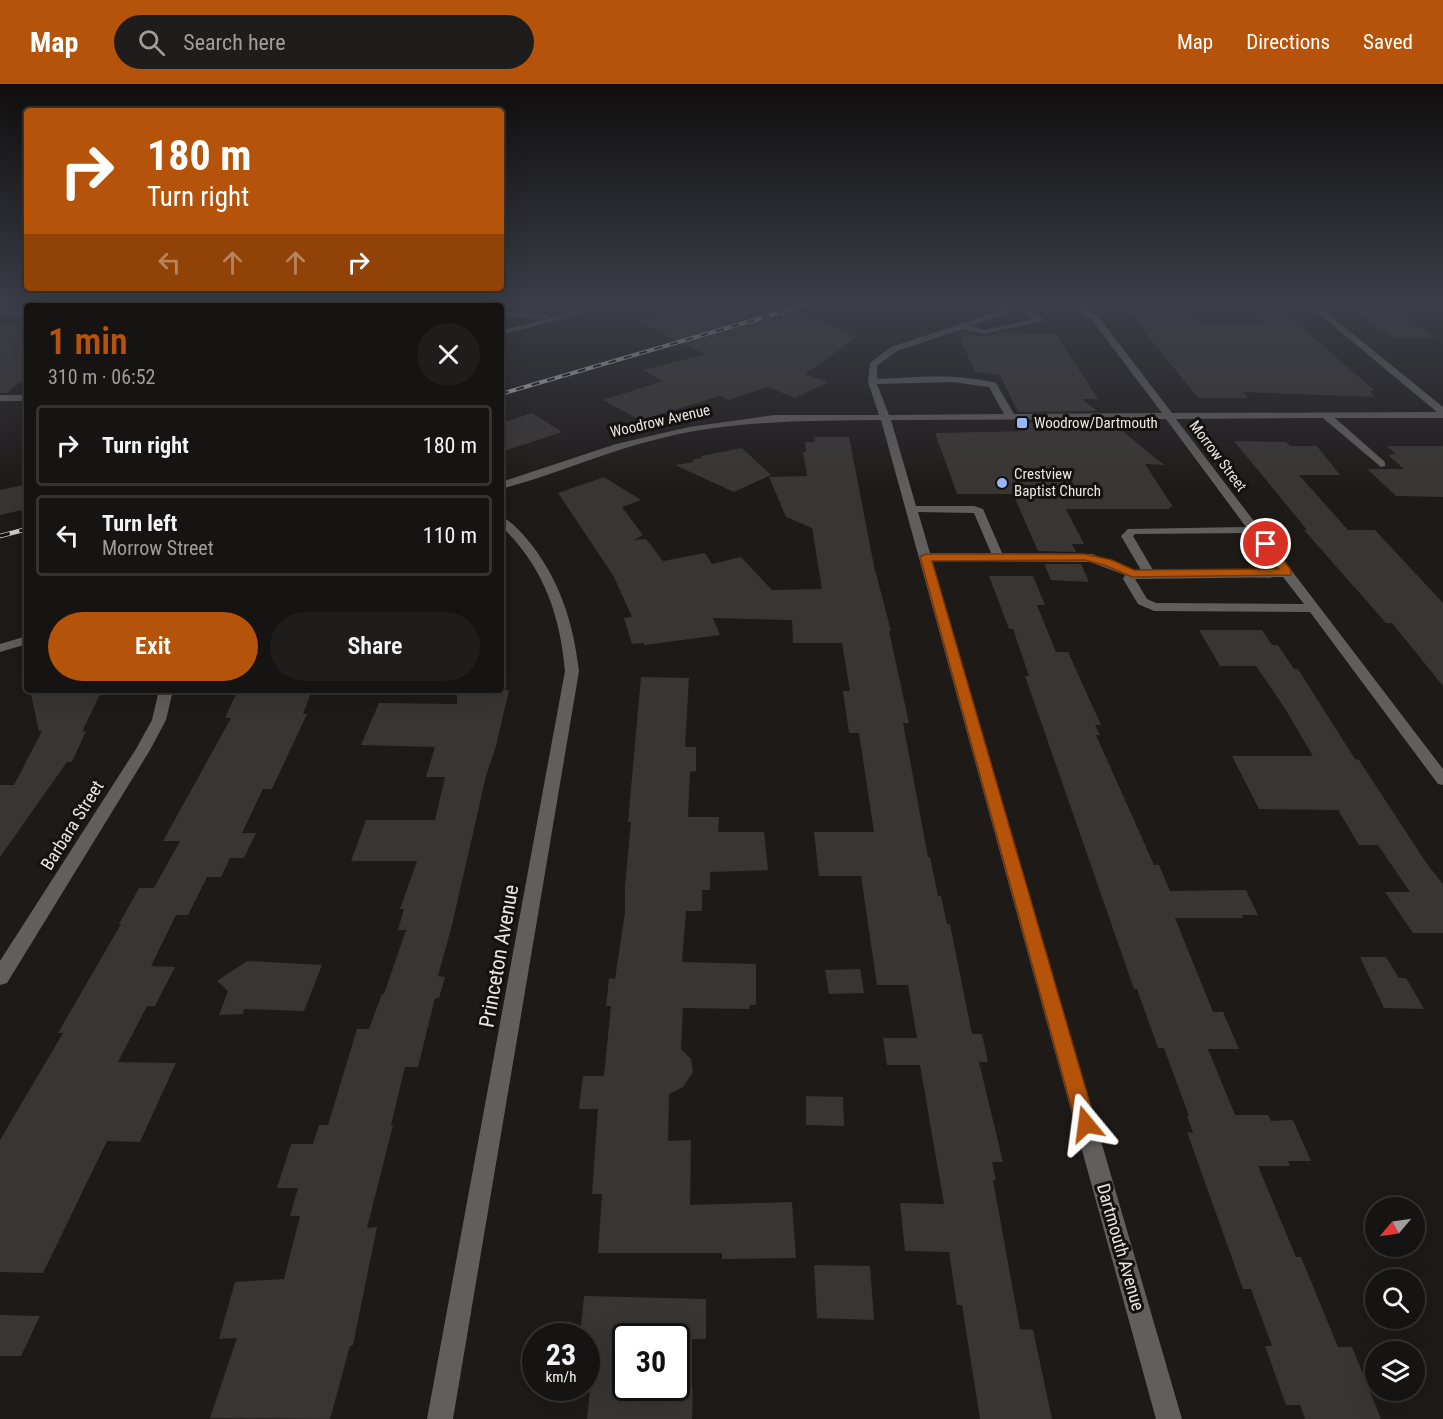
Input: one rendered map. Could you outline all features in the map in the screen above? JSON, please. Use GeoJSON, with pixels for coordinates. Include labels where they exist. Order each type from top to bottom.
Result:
{"type":"FeatureCollection","features":[{"type":"Feature","properties":{"kind":"street"},"geometry":{"type":"LineString","coordinates":[[873,366],[872,381],[988,383],[993,385],[1010,416]]}},
{"type":"Feature","properties":{"kind":"street","name":"Morrow Street"},"geometry":{"type":"LineString","coordinates":[[1131,366],[1443,780]]}},
{"type":"Feature","properties":{"kind":"street"},"geometry":{"type":"LineString","coordinates":[[1386,366],[1443,413]]}},
{"type":"Feature","properties":{"kind":"street","name":"Dartmouth Avenue"},"geometry":{"type":"LineString","coordinates":[[872,381],[885,416],[926,557],[1169,1419]]}},
{"type":"Feature","properties":{"kind":"street"},"geometry":{"type":"LineString","coordinates":[[0,398],[24,398]]}},
{"type":"Feature","properties":{"kind":"street","name":"Woodrow Avenue"},"geometry":{"type":"LineString","coordinates":[[504,485],[606,450],[686,430],[775,418],[1443,413]]}},
{"type":"Feature","properties":{"kind":"street"},"geometry":{"type":"LineString","coordinates":[[1324,414],[1381,464]]}},
{"type":"Feature","properties":{"kind":"street"},"geometry":{"type":"LineString","coordinates":[[912,509],[974,509],[979,511],[998,557]]}},
{"type":"Feature","properties":{"kind":"street","name":"Princeton Avenue"},"geometry":{"type":"LineString","coordinates":[[440,1419],[572,671],[565,618],[556,592],[533,553],[518,534],[504,522]]}},
{"type":"Feature","properties":{"kind":"street"},"geometry":{"type":"LineString","coordinates":[[1149,574],[1127,536],[1132,531],[1255,530]]}},
{"type":"Feature","properties":{"kind":"street"},"geometry":{"type":"LineString","coordinates":[[926,557],[1092,558],[1132,574],[1287,573]]}},
{"type":"Feature","properties":{"kind":"street"},"geometry":{"type":"LineString","coordinates":[[1132,574],[1129,579],[1142,602],[1154,607],[1314,608]]}},
{"type":"Feature","properties":{"kind":"street"},"geometry":{"type":"LineString","coordinates":[[0,648],[24,641]]}},
{"type":"Feature","properties":{"kind":"street","name":"Barbara Street"},"geometry":{"type":"LineString","coordinates":[[0,977],[143,750],[159,720],[165,693]]}},
{"type":"Feature","properties":{"kind":"building"},"geometry":{"type":"Polygon","coordinates":[[[0,366],[24,366],[24,379],[7,393],[0,393],[0,366]]]}},
{"type":"Feature","properties":{"kind":"building"},"geometry":{"type":"Polygon","coordinates":[[[657,366],[816,366],[805,374],[828,382],[795,398],[768,387],[728,400],[720,396],[640,420],[603,400],[663,381],[643,370],[657,366]]]}},
{"type":"Feature","properties":{"kind":"building"},"geometry":{"type":"Polygon","coordinates":[[[973,366],[1077,366],[1098,399],[1082,399],[1097,411],[1018,412],[1000,375],[975,372],[973,366]]]}},
{"type":"Feature","properties":{"kind":"building"},"geometry":{"type":"Polygon","coordinates":[[[1172,366],[1347,366],[1375,391],[1370,391],[1374,397],[1243,392],[1248,398],[1198,398],[1172,366]]]}},
{"type":"Feature","properties":{"kind":"building"},"geometry":{"type":"Polygon","coordinates":[[[532,413],[562,432],[504,451],[504,422],[532,413]]]}},
{"type":"Feature","properties":{"kind":"building","name":"Crestview Baptist Church"},"geometry":{"type":"Polygon","coordinates":[[[1110,421],[1164,465],[1145,464],[1173,507],[1169,507],[1170,509],[1066,509],[1084,544],[1072,544],[1076,552],[1038,551],[1013,494],[957,494],[935,433],[1026,431],[1022,422],[1110,421]]]}},
{"type":"Feature","properties":{"kind":"building"},"geometry":{"type":"Polygon","coordinates":[[[814,437],[849,437],[874,566],[891,631],[889,631],[909,723],[903,723],[928,857],[930,857],[938,896],[941,896],[947,924],[950,924],[972,1034],[982,1034],[988,1062],[979,1062],[1003,1162],[992,1162],[996,1180],[993,1180],[1020,1329],[1033,1330],[1052,1419],[980,1419],[962,1305],[957,1305],[949,1252],[905,1251],[900,1203],[944,1204],[920,1065],[887,1065],[883,1038],[917,1038],[908,985],[877,985],[861,876],[819,876],[814,832],[874,832],[859,733],[849,733],[843,691],[850,691],[842,643],[793,643],[792,620],[713,618],[720,635],[644,645],[644,643],[632,644],[624,618],[632,617],[614,577],[558,493],[604,477],[641,500],[622,507],[643,535],[634,540],[646,539],[663,561],[705,553],[712,564],[741,557],[772,590],[822,589],[812,528],[786,517],[769,477],[807,476],[803,452],[806,452],[805,442],[815,442],[814,437]]]}},
{"type":"Feature","properties":{"kind":"building"},"geometry":{"type":"Polygon","coordinates":[[[1234,441],[1286,442],[1290,446],[1317,446],[1340,475],[1299,475],[1348,530],[1375,530],[1443,603],[1443,686],[1392,623],[1386,623],[1304,530],[1307,530],[1234,441]]]}},
{"type":"Feature","properties":{"kind":"building"},"geometry":{"type":"Polygon","coordinates":[[[1387,446],[1443,446],[1443,497],[1396,496],[1367,469],[1404,469],[1388,455],[1396,454],[1387,446]]]}},
{"type":"Feature","properties":{"kind":"building"},"geometry":{"type":"Polygon","coordinates":[[[742,448],[771,475],[734,492],[675,465],[694,462],[692,460],[702,458],[701,456],[742,448]]]}},
{"type":"Feature","properties":{"kind":"building"},"geometry":{"type":"Polygon","coordinates":[[[24,485],[24,510],[0,515],[0,490],[24,485]]]}},
{"type":"Feature","properties":{"kind":"building"},"geometry":{"type":"Polygon","coordinates":[[[1044,564],[1081,564],[1089,582],[1051,580],[1044,564]]]}},
{"type":"Feature","properties":{"kind":"building"},"geometry":{"type":"Polygon","coordinates":[[[989,576],[1033,576],[1045,605],[1037,605],[1056,652],[1068,652],[1101,725],[1095,725],[1100,735],[1096,735],[1154,865],[1159,865],[1170,891],[1246,890],[1258,915],[1242,915],[1243,918],[1175,918],[1213,1012],[1223,1012],[1239,1049],[1208,1049],[1235,1115],[1268,1115],[1271,1121],[1293,1120],[1311,1161],[1288,1161],[1290,1166],[1258,1166],[1296,1257],[1301,1257],[1338,1347],[1352,1347],[1365,1379],[1365,1401],[1374,1401],[1381,1419],[1305,1419],[1300,1405],[1286,1405],[1265,1346],[1272,1346],[1251,1289],[1243,1289],[1187,1132],[1193,1133],[1187,1116],[1189,1116],[1164,1048],[1158,1048],[1137,989],[1134,989],[1025,676],[1029,676],[1013,629],[1009,629],[989,576]]]}},
{"type":"Feature","properties":{"kind":"building"},"geometry":{"type":"Polygon","coordinates":[[[1199,630],[1262,630],[1272,645],[1278,645],[1294,669],[1298,669],[1355,759],[1359,760],[1427,864],[1443,884],[1443,933],[1413,933],[1385,892],[1410,892],[1378,845],[1359,845],[1338,810],[1259,809],[1232,756],[1313,756],[1256,666],[1220,666],[1199,630]]]}},
{"type":"Feature","properties":{"kind":"building"},"geometry":{"type":"Polygon","coordinates":[[[641,677],[689,678],[685,747],[696,747],[696,771],[690,772],[688,817],[719,817],[718,832],[764,832],[768,870],[710,872],[710,890],[702,890],[702,911],[686,911],[682,962],[756,964],[756,1005],[750,1005],[749,1009],[683,1008],[681,1049],[691,1059],[693,1072],[683,1087],[669,1094],[668,1141],[691,1140],[690,1205],[792,1202],[796,1258],[722,1259],[722,1253],[598,1253],[602,1194],[592,1194],[598,1109],[579,1109],[583,1076],[604,1076],[611,1006],[606,1006],[609,978],[615,979],[625,912],[631,822],[628,822],[641,677]]]}},
{"type":"Feature","properties":{"kind":"building"},"geometry":{"type":"Polygon","coordinates":[[[504,690],[509,690],[438,976],[445,977],[439,998],[435,998],[418,1067],[405,1067],[367,1228],[377,1227],[353,1345],[350,1346],[330,1419],[210,1418],[237,1338],[219,1339],[235,1282],[284,1279],[300,1216],[290,1216],[298,1188],[277,1188],[291,1144],[313,1144],[319,1125],[328,1125],[357,1029],[369,1029],[406,930],[398,930],[404,909],[400,909],[417,861],[351,861],[366,820],[435,820],[445,777],[426,777],[435,747],[361,745],[379,703],[457,704],[457,693],[504,693],[504,690]]]}},
{"type":"Feature","properties":{"kind":"building"},"geometry":{"type":"Polygon","coordinates":[[[31,693],[101,693],[82,732],[86,731],[72,762],[67,762],[0,857],[0,785],[14,785],[42,731],[39,731],[31,693]]]}},
{"type":"Feature","properties":{"kind":"building"},"geometry":{"type":"Polygon","coordinates":[[[237,693],[311,693],[303,714],[307,714],[272,789],[263,789],[242,833],[256,833],[244,858],[230,858],[221,877],[207,877],[188,915],[176,915],[151,966],[175,967],[155,1006],[147,1006],[118,1062],[176,1063],[140,1142],[107,1141],[43,1273],[0,1272],[0,1140],[63,1033],[58,1033],[121,924],[119,924],[139,888],[154,888],[180,841],[163,841],[231,718],[225,718],[237,693]]]}},
{"type":"Feature","properties":{"kind":"building"},"geometry":{"type":"Polygon","coordinates":[[[1360,957],[1386,957],[1399,978],[1406,978],[1424,1009],[1384,1008],[1360,957]]]}},
{"type":"Feature","properties":{"kind":"building"},"geometry":{"type":"Polygon","coordinates":[[[247,961],[322,965],[304,1011],[244,1009],[243,1014],[219,1015],[228,991],[217,981],[247,961]]]}},
{"type":"Feature","properties":{"kind":"building"},"geometry":{"type":"Polygon","coordinates":[[[860,969],[864,993],[829,994],[825,970],[860,969]]]}},
{"type":"Feature","properties":{"kind":"building"},"geometry":{"type":"Polygon","coordinates":[[[806,1096],[843,1097],[844,1126],[806,1125],[806,1096]]]}},
{"type":"Feature","properties":{"kind":"building"},"geometry":{"type":"Polygon","coordinates":[[[814,1265],[870,1266],[874,1320],[817,1318],[814,1265]]]}},
{"type":"Feature","properties":{"kind":"building"},"geometry":{"type":"Polygon","coordinates":[[[584,1296],[706,1299],[706,1339],[690,1339],[690,1323],[612,1323],[612,1401],[690,1401],[690,1388],[693,1388],[692,1419],[587,1419],[589,1401],[600,1401],[600,1323],[581,1323],[584,1296]]]}},
{"type":"Feature","properties":{"kind":"building"},"geometry":{"type":"Polygon","coordinates":[[[0,1315],[40,1316],[21,1356],[0,1356],[0,1315]]]}},
{"type":"Feature","properties":{"kind":"railway"},"geometry":{"type":"LineString","coordinates":[[504,393],[596,366]]}},
{"type":"Feature","properties":{"kind":"railway"},"geometry":{"type":"LineString","coordinates":[[0,536],[24,530]]}},
{"type":"Feature","properties":{"kind":"place","name":"Woodrow/Dartmouth"},"geometry":{"type":"Point","coordinates":[1022,423]}},
{"type":"Feature","properties":{"kind":"place","name":"Crestview Baptist Church"},"geometry":{"type":"Point","coordinates":[1002,483]}},
{"type":"Feature","properties":{"kind":"route"},"geometry":{"type":"LineString","coordinates":[[1086,1124],[926,557],[1084,557],[1108,562],[1132,574],[1287,573],[1266,544]]}}]}
